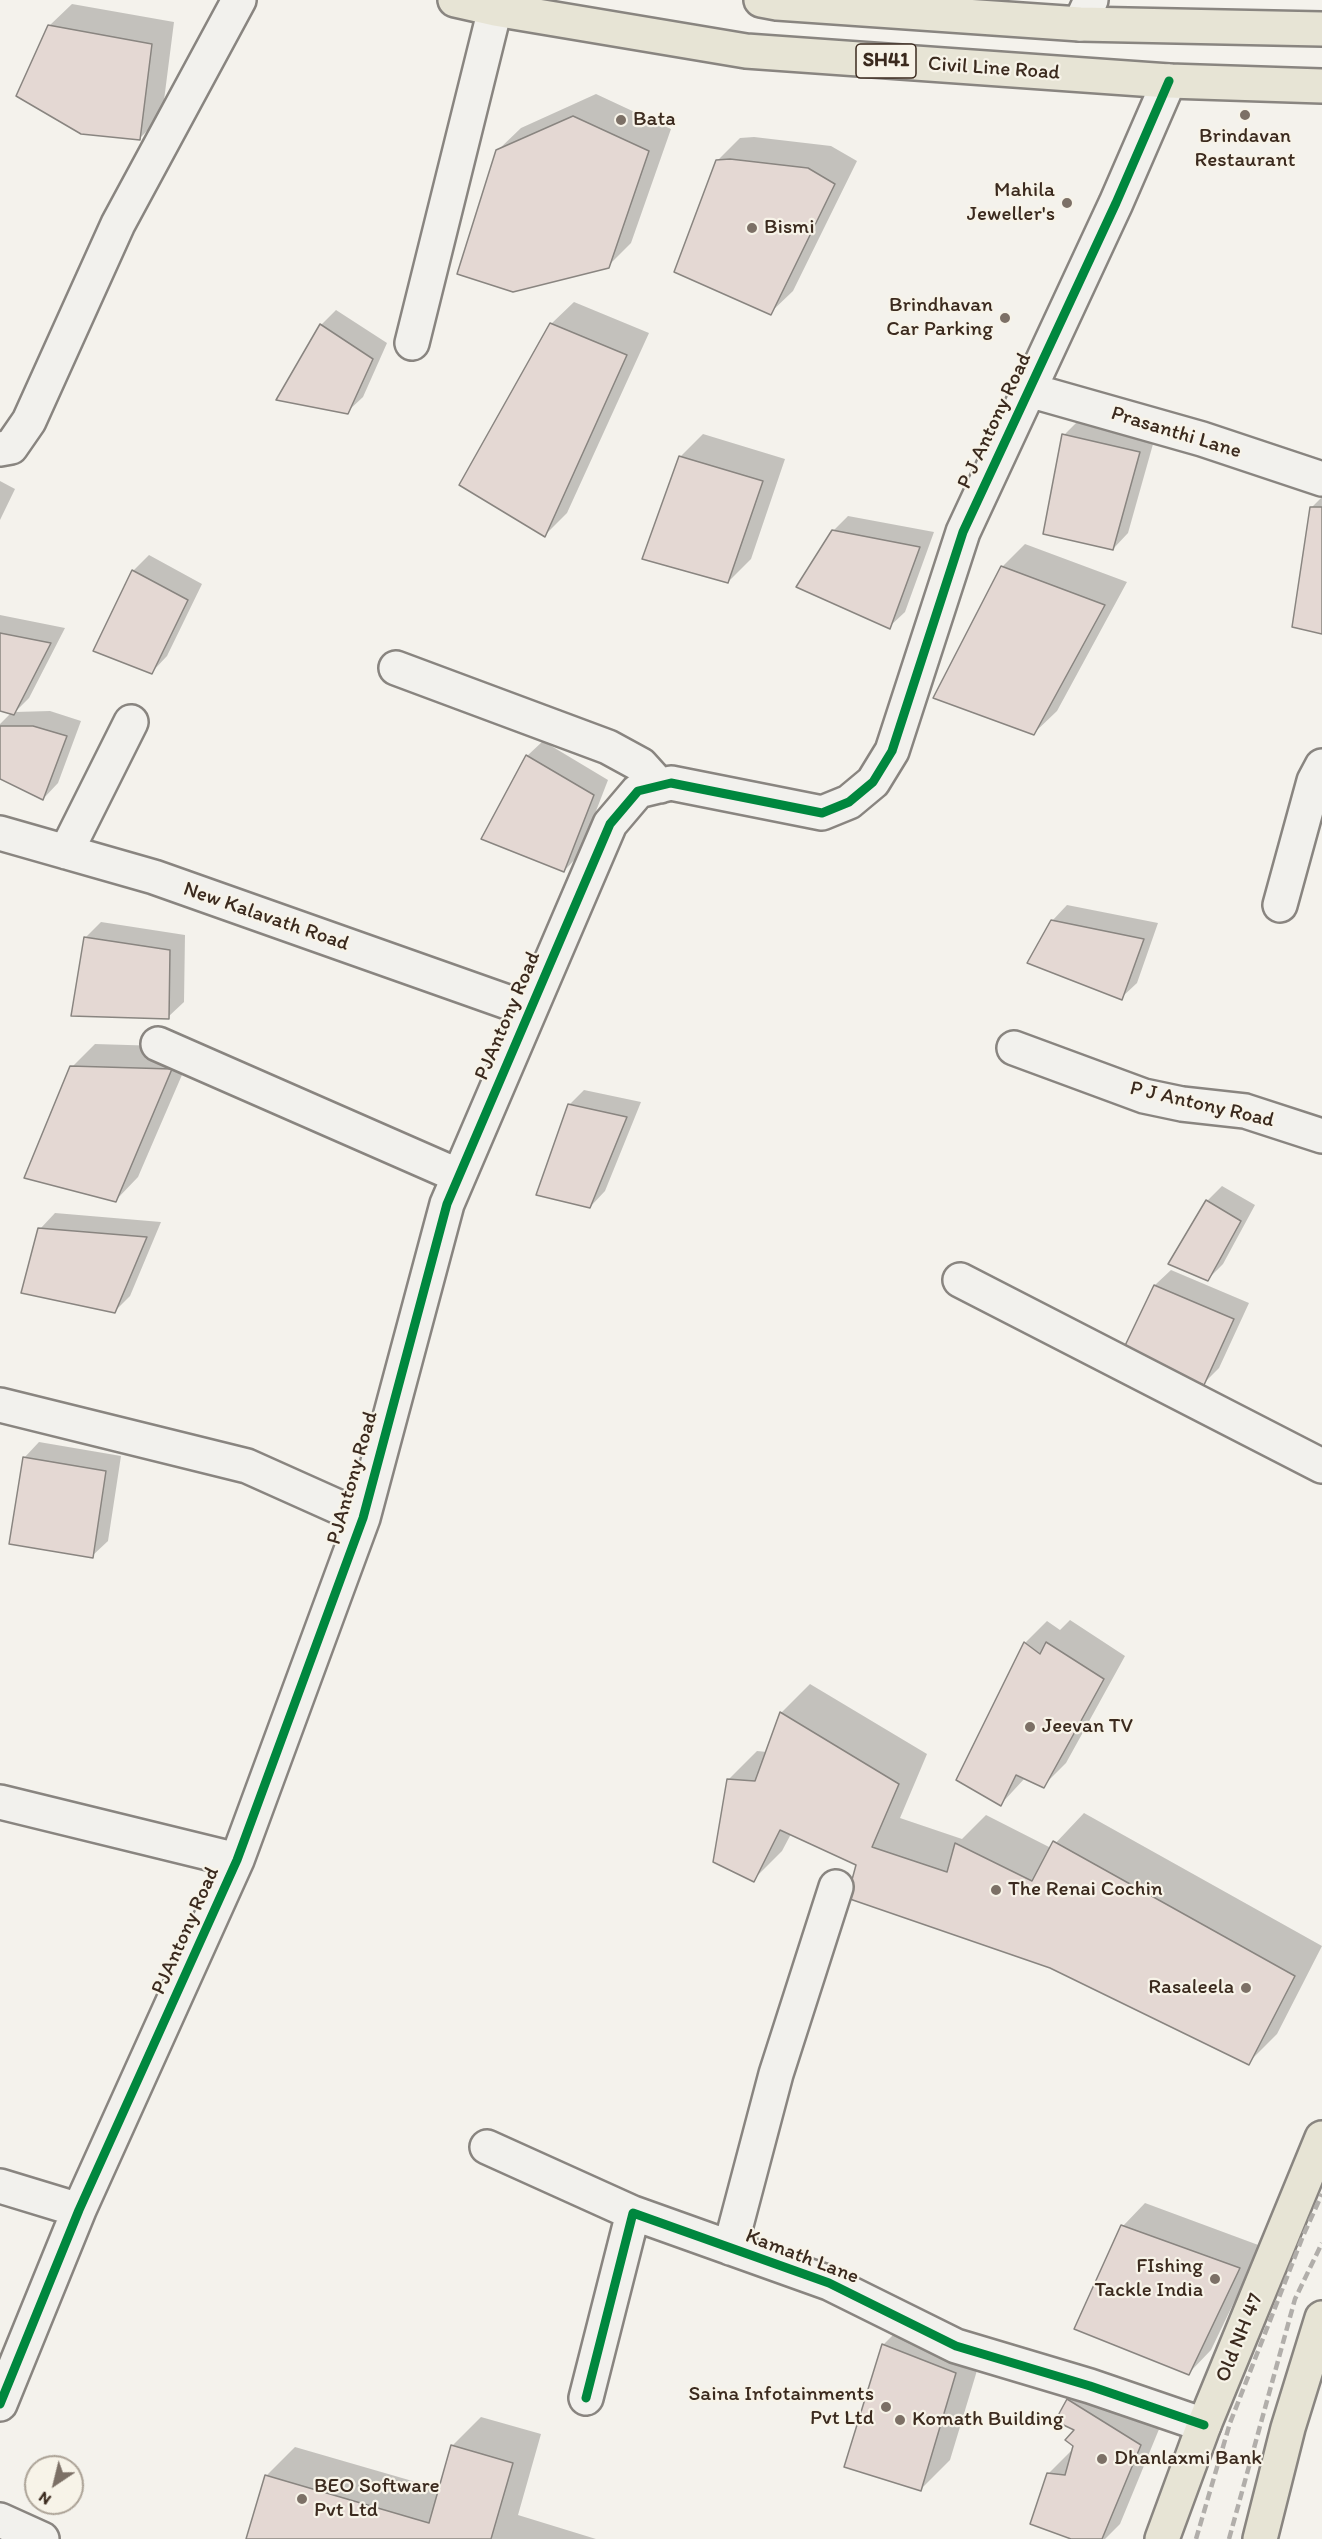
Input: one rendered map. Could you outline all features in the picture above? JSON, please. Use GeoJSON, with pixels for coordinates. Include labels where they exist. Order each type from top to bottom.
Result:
{"type":"FeatureCollection","features":[{"type":"Feature","properties":{"kind":"main road","name":"Civil Line Road"},"geometry":{"type":"LineString","coordinates":[[455,0],[495,9],[746,51],[1169,81],[1322,86]]}},
{"type":"Feature","properties":{"kind":"main road","name":"SH41"},"geometry":{"type":"LineString","coordinates":[[761,0],[777,3],[1085,12],[1322,29]]}},
{"type":"Feature","properties":{"kind":"main road","name":"Old NH 47"},"geometry":{"type":"LineString","coordinates":[[1162,2539],[1204,2426],[1322,2138]]}},
{"type":"Feature","properties":{"kind":"main road"},"geometry":{"type":"LineString","coordinates":[[1260,2539],[1288,2428],[1322,2318]]}},
{"type":"Feature","properties":{"kind":"street"},"geometry":{"type":"LineString","coordinates":[[0,449],[12,447],[29,421],[118,224],[239,0]]}},
{"type":"Feature","properties":{"kind":"street"},"geometry":{"type":"LineString","coordinates":[[412,343],[495,9]]}},
{"type":"Feature","properties":{"kind":"street","name":"P J Antony Road"},"geometry":{"type":"LineString","coordinates":[[873,783],[892,750],[963,532],[1116,203],[1169,81]]}},
{"type":"Feature","properties":{"kind":"street","name":"Prasanthi Lane"},"geometry":{"type":"LineString","coordinates":[[1029,390],[1202,439],[1322,479]]}},
{"type":"Feature","properties":{"kind":"street"},"geometry":{"type":"LineString","coordinates":[[396,668],[608,747],[641,765],[660,786]]}},
{"type":"Feature","properties":{"kind":"street"},"geometry":{"type":"LineString","coordinates":[[66,852],[131,722]]}},
{"type":"Feature","properties":{"kind":"street"},"geometry":{"type":"LineString","coordinates":[[1280,905],[1314,781],[1322,766]]}},
{"type":"Feature","properties":{"kind":"street","name":"PJAntony Road"},"geometry":{"type":"LineString","coordinates":[[0,2404],[79,2210],[237,1860],[363,1518],[447,1204],[610,824],[638,791],[671,783],[822,813],[849,802],[873,783]]}},
{"type":"Feature","properties":{"kind":"street","name":"New Kalavath Road"},"geometry":{"type":"LineString","coordinates":[[0,833],[154,877],[530,1010]]}},
{"type":"Feature","properties":{"kind":"street"},"geometry":{"type":"LineString","coordinates":[[158,1044],[459,1176]]}},
{"type":"Feature","properties":{"kind":"street","name":"P J Antony Road"},"geometry":{"type":"LineString","coordinates":[[1014,1048],[1144,1096],[1182,1104],[1245,1112],[1322,1136]]}},
{"type":"Feature","properties":{"kind":"street"},"geometry":{"type":"LineString","coordinates":[[960,1280],[1322,1466]]}},
{"type":"Feature","properties":{"kind":"street"},"geometry":{"type":"LineString","coordinates":[[0,1405],[247,1466],[363,1518]]}},
{"type":"Feature","properties":{"kind":"street"},"geometry":{"type":"LineString","coordinates":[[0,1802],[237,1860]]}},
{"type":"Feature","properties":{"kind":"street"},"geometry":{"type":"LineString","coordinates":[[730,2248],[776,2074],[836,1887]]}},
{"type":"Feature","properties":{"kind":"street","name":"Kamath Lane"},"geometry":{"type":"LineString","coordinates":[[486,2147],[633,2213],[830,2283],[956,2346],[1090,2386],[1204,2426]]}},
{"type":"Feature","properties":{"kind":"street"},"geometry":{"type":"LineString","coordinates":[[0,2186],[79,2210]]}},
{"type":"Feature","properties":{"kind":"street"},"geometry":{"type":"LineString","coordinates":[[586,2398],[633,2213]]}},
{"type":"Feature","properties":{"kind":"street"},"geometry":{"type":"LineString","coordinates":[[0,2520],[42,2539]]}},
{"type":"Feature","properties":{"kind":"building"},"geometry":{"type":"Polygon","coordinates":[[[48,25],[152,44],[140,140],[81,134],[16,96],[48,25]]]}},
{"type":"Feature","properties":{"kind":"building"},"geometry":{"type":"Polygon","coordinates":[[[573,116],[649,151],[609,268],[513,292],[457,274],[496,150],[573,116]]]}},
{"type":"Feature","properties":{"kind":"building","name":"Bismi"},"geometry":{"type":"Polygon","coordinates":[[[730,159],[808,168],[835,184],[771,315],[674,272],[716,160],[730,159]]]}},
{"type":"Feature","properties":{"kind":"building"},"geometry":{"type":"Polygon","coordinates":[[[550,323],[627,355],[545,537],[459,485],[550,323]]]}},
{"type":"Feature","properties":{"kind":"building"},"geometry":{"type":"Polygon","coordinates":[[[320,324],[373,359],[348,414],[276,400],[320,324]]]}},
{"type":"Feature","properties":{"kind":"building"},"geometry":{"type":"Polygon","coordinates":[[[1062,434],[1140,452],[1113,550],[1043,534],[1062,434]]]}},
{"type":"Feature","properties":{"kind":"building"},"geometry":{"type":"Polygon","coordinates":[[[679,456],[763,481],[728,583],[642,559],[679,456]]]}},
{"type":"Feature","properties":{"kind":"building"},"geometry":{"type":"Polygon","coordinates":[[[1310,507],[1322,507],[1322,634],[1292,627],[1310,507]]]}},
{"type":"Feature","properties":{"kind":"building"},"geometry":{"type":"Polygon","coordinates":[[[832,530],[920,547],[890,629],[796,587],[832,530]]]}},
{"type":"Feature","properties":{"kind":"building"},"geometry":{"type":"Polygon","coordinates":[[[1001,566],[1105,605],[1034,735],[933,698],[1001,566]]]}},
{"type":"Feature","properties":{"kind":"building"},"geometry":{"type":"Polygon","coordinates":[[[132,570],[188,600],[152,674],[93,651],[132,570]]]}},
{"type":"Feature","properties":{"kind":"building"},"geometry":{"type":"Polygon","coordinates":[[[0,633],[51,643],[14,715],[0,711],[0,633]]]}},
{"type":"Feature","properties":{"kind":"building"},"geometry":{"type":"Polygon","coordinates":[[[0,726],[33,726],[67,736],[43,800],[0,779],[0,726]]]}},
{"type":"Feature","properties":{"kind":"building"},"geometry":{"type":"Polygon","coordinates":[[[526,755],[594,795],[564,872],[481,839],[526,755]]]}},
{"type":"Feature","properties":{"kind":"building"},"geometry":{"type":"Polygon","coordinates":[[[1051,920],[1144,939],[1122,1000],[1027,963],[1051,920]]]}},
{"type":"Feature","properties":{"kind":"building"},"geometry":{"type":"Polygon","coordinates":[[[84,937],[170,950],[169,1019],[71,1016],[84,937]]]}},
{"type":"Feature","properties":{"kind":"building"},"geometry":{"type":"Polygon","coordinates":[[[70,1066],[172,1069],[116,1202],[24,1178],[70,1066]]]}},
{"type":"Feature","properties":{"kind":"building"},"geometry":{"type":"Polygon","coordinates":[[[568,1104],[627,1117],[590,1208],[536,1195],[568,1104]]]}},
{"type":"Feature","properties":{"kind":"building"},"geometry":{"type":"Polygon","coordinates":[[[1206,1200],[1241,1221],[1208,1281],[1168,1264],[1206,1200]]]}},
{"type":"Feature","properties":{"kind":"building"},"geometry":{"type":"Polygon","coordinates":[[[38,1228],[147,1237],[115,1313],[21,1293],[38,1228]]]}},
{"type":"Feature","properties":{"kind":"building"},"geometry":{"type":"Polygon","coordinates":[[[1154,1285],[1234,1319],[1204,1385],[1121,1354],[1154,1285]]]}},
{"type":"Feature","properties":{"kind":"building"},"geometry":{"type":"Polygon","coordinates":[[[23,1457],[106,1471],[93,1558],[9,1544],[23,1457]]]}},
{"type":"Feature","properties":{"kind":"building","name":"Jeevan TV"},"geometry":{"type":"Polygon","coordinates":[[[1024,1642],[1040,1654],[1046,1642],[1104,1679],[1044,1788],[1016,1775],[1001,1806],[956,1780],[1024,1642]]]}},
{"type":"Feature","properties":{"kind":"building","name":"The Renai Cochin"},"geometry":{"type":"Polygon","coordinates":[[[780,1712],[899,1784],[872,1847],[947,1872],[955,1843],[1032,1881],[1053,1841],[1295,1976],[1249,2065],[1050,1968],[847,1898],[856,1865],[780,1830],[754,1882],[713,1862],[727,1779],[755,1781],[780,1712]]]}},
{"type":"Feature","properties":{"kind":"building"},"geometry":{"type":"Polygon","coordinates":[[[1121,2225],[1240,2268],[1189,2375],[1074,2329],[1121,2225]]]}},
{"type":"Feature","properties":{"kind":"building","name":"Komath Building"},"geometry":{"type":"Polygon","coordinates":[[[882,2344],[956,2373],[921,2491],[844,2467],[882,2344]]]}},
{"type":"Feature","properties":{"kind":"building","name":"Dhanlaxmi Bank"},"geometry":{"type":"Polygon","coordinates":[[[1067,2399],[1141,2445],[1102,2539],[1071,2539],[1030,2524],[1047,2473],[1065,2475],[1073,2446],[1065,2440],[1074,2430],[1055,2421],[1067,2399]]]}},
{"type":"Feature","properties":{"kind":"building","name":"BEO Software Pvt Ltd"},"geometry":{"type":"Polygon","coordinates":[[[451,2445],[513,2463],[491,2539],[246,2539],[265,2475],[429,2523],[451,2445]]]}},
{"type":"Feature","properties":{"kind":"railway"},"geometry":{"type":"LineString","coordinates":[[1196,2539],[1230,2423],[1303,2236],[1322,2194]]}},
{"type":"Feature","properties":{"kind":"railway"},"geometry":{"type":"LineString","coordinates":[[1229,2539],[1295,2299],[1322,2243]]}},
{"type":"Feature","properties":{"kind":"cycle path"},"geometry":{"type":"LineString","coordinates":[[0,2404],[79,2210],[237,1860],[363,1518],[447,1204],[610,824],[638,791],[671,783],[822,813],[849,802],[873,782],[892,751],[963,532],[1116,203],[1169,81]]}},
{"type":"Feature","properties":{"kind":"cycle path"},"geometry":{"type":"LineString","coordinates":[[586,2398],[633,2213],[829,2283],[956,2346],[1090,2386],[1204,2425]]}},
{"type":"Feature","properties":{"kind":"place","name":"Brindavan Restaurant"},"geometry":{"type":"Point","coordinates":[1245,115]}},
{"type":"Feature","properties":{"kind":"place","name":"Bata"},"geometry":{"type":"Point","coordinates":[621,120]}},
{"type":"Feature","properties":{"kind":"place","name":"Mahila Jeweller's"},"geometry":{"type":"Point","coordinates":[1067,203]}},
{"type":"Feature","properties":{"kind":"place","name":"Bismi"},"geometry":{"type":"Point","coordinates":[752,228]}},
{"type":"Feature","properties":{"kind":"place","name":"Brindhavan Car Parking"},"geometry":{"type":"Point","coordinates":[1005,318]}},
{"type":"Feature","properties":{"kind":"place","name":"Jeevan TV"},"geometry":{"type":"Point","coordinates":[1030,1727]}},
{"type":"Feature","properties":{"kind":"place","name":"The Renai Cochin"},"geometry":{"type":"Point","coordinates":[996,1890]}},
{"type":"Feature","properties":{"kind":"place","name":"Rasaleela"},"geometry":{"type":"Point","coordinates":[1246,1988]}},
{"type":"Feature","properties":{"kind":"place","name":"FIshing Tackle India"},"geometry":{"type":"Point","coordinates":[1215,2279]}},
{"type":"Feature","properties":{"kind":"place","name":"Saina Infotainments Pvt Ltd"},"geometry":{"type":"Point","coordinates":[886,2407]}},
{"type":"Feature","properties":{"kind":"place","name":"Komath Building"},"geometry":{"type":"Point","coordinates":[900,2420]}},
{"type":"Feature","properties":{"kind":"place","name":"Dhanlaxmi Bank"},"geometry":{"type":"Point","coordinates":[1102,2459]}},
{"type":"Feature","properties":{"kind":"place","name":"BEO Software Pvt Ltd"},"geometry":{"type":"Point","coordinates":[302,2499]}}]}
